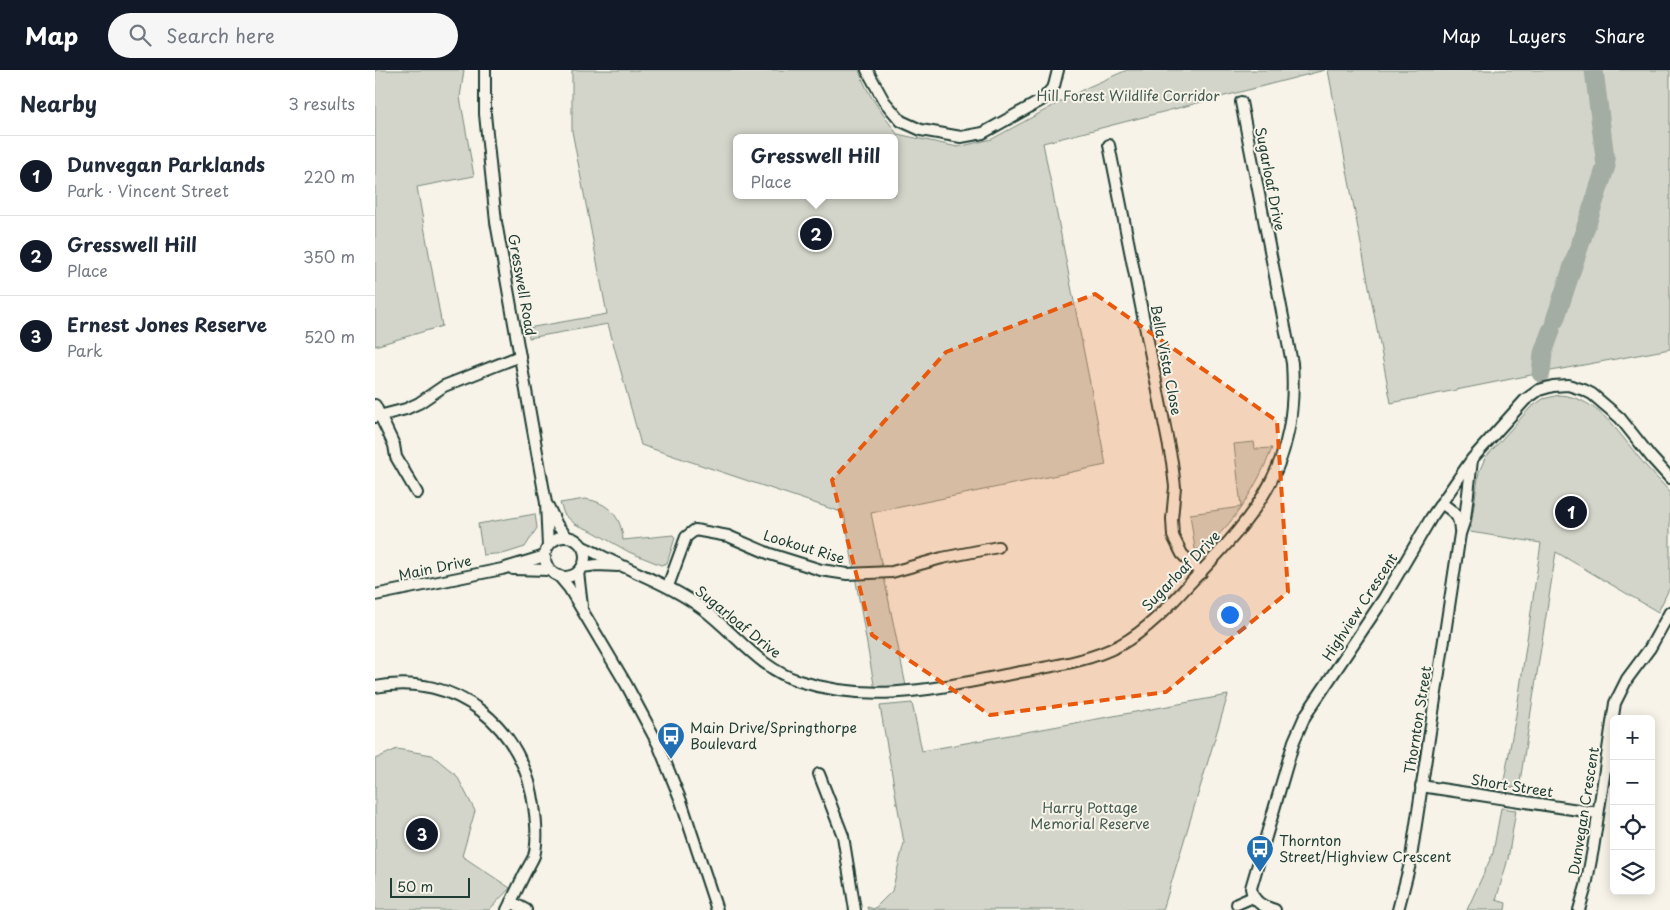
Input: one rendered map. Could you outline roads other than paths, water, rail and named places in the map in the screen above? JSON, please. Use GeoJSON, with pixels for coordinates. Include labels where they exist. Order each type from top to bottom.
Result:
{"type":"FeatureCollection","features":[{"type":"Feature","properties":{"kind":"street","name":"Gresswell Road"},"geometry":{"type":"LineString","coordinates":[[485,70],[485,114],[497,222],[547,502],[547,551]]}},
{"type":"Feature","properties":{"kind":"street"},"geometry":{"type":"LineString","coordinates":[[867,70],[884,101],[901,121],[921,130],[961,137],[983,133],[1042,100],[1054,86],[1058,70]]}},
{"type":"Feature","properties":{"kind":"street","name":"Sugarloaf Drive"},"geometry":{"type":"LineString","coordinates":[[583,547],[668,586],[703,609],[753,654],[786,676],[839,690],[859,693],[897,694],[1016,673],[1094,656],[1120,645],[1145,628],[1170,605],[1247,520],[1275,475],[1286,443],[1292,411],[1292,363],[1241,102]]}},
{"type":"Feature","properties":{"kind":"street","name":"Bella Vista Close"},"geometry":{"type":"LineString","coordinates":[[1109,145],[1172,462],[1175,487],[1172,520],[1173,536],[1182,554],[1201,573]]}},
{"type":"Feature","properties":{"kind":"street"},"geometry":{"type":"LineString","coordinates":[[378,417],[406,410],[444,386],[520,356]]}},
{"type":"Feature","properties":{"kind":"street","name":"Highview Crescent"},"geometry":{"type":"LineString","coordinates":[[1253,897],[1251,882],[1301,724],[1384,598],[1441,503],[1472,459],[1518,407],[1531,395],[1545,387],[1576,387],[1592,394],[1620,418],[1670,478]]}},
{"type":"Feature","properties":{"kind":"street"},"geometry":{"type":"LineString","coordinates":[[375,405],[378,417],[394,445],[396,457],[417,493]]}},
{"type":"Feature","properties":{"kind":"street","name":"Thornton Street"},"geometry":{"type":"LineString","coordinates":[[1398,910],[1410,864],[1460,534],[1465,519],[1472,459]]}},
{"type":"Feature","properties":{"kind":"street"},"geometry":{"type":"LineString","coordinates":[[1451,489],[1468,496]]}},
{"type":"Feature","properties":{"kind":"street","name":"Gresswell Road"},"geometry":{"type":"LineString","coordinates":[[547,502],[557,525],[567,537]]}},
{"type":"Feature","properties":{"kind":"street","name":"Thornton Street"},"geometry":{"type":"LineString","coordinates":[[1441,503],[1456,514],[1460,534]]}},
{"type":"Feature","properties":{"kind":"street","name":"Lookout Rise"},"geometry":{"type":"LineString","coordinates":[[668,586],[686,537],[695,530],[728,536],[770,554],[821,570],[847,574],[892,572],[942,558],[999,547]]}},
{"type":"Feature","properties":{"kind":"street"},"geometry":{"type":"LineString","coordinates":[[583,612],[580,570],[585,557],[583,547],[578,542],[567,537],[556,539],[547,551],[545,561],[549,570],[559,576],[569,588],[583,612],[626,684],[658,744],[683,808],[717,910]]}},
{"type":"Feature","properties":{"kind":"street","name":"Main Drive"},"geometry":{"type":"LineString","coordinates":[[375,595],[502,569],[547,551]]}},
{"type":"Feature","properties":{"kind":"street","name":"Sugarloaf Drive"},"geometry":{"type":"LineString","coordinates":[[580,570],[606,565],[624,567]]}},
{"type":"Feature","properties":{"kind":"street","name":"Main Drive"},"geometry":{"type":"LineString","coordinates":[[502,569],[549,570]]}},
{"type":"Feature","properties":{"kind":"street"},"geometry":{"type":"LineString","coordinates":[[559,576],[573,576],[580,570]]}},
{"type":"Feature","properties":{"kind":"street","name":"Dunvegan Crescent"},"geometry":{"type":"LineString","coordinates":[[1579,910],[1589,869],[1615,703],[1627,679],[1650,648],[1670,612]]}},
{"type":"Feature","properties":{"kind":"street"},"geometry":{"type":"LineString","coordinates":[[375,688],[399,684],[425,685],[445,691],[470,702],[499,727],[514,748],[532,790],[536,820],[534,855],[509,906],[526,910]]}},
{"type":"Feature","properties":{"kind":"street"},"geometry":{"type":"LineString","coordinates":[[819,774],[843,836],[855,910]]}},
{"type":"Feature","properties":{"kind":"street","name":"Short Street"},"geometry":{"type":"LineString","coordinates":[[1421,786],[1598,813]]}},
{"type":"Feature","properties":{"kind":"street"},"geometry":{"type":"LineString","coordinates":[[1237,904],[1253,897],[1260,905],[1275,910]]}},
{"type":"Feature","properties":{"kind":"waterway"},"geometry":{"type":"LineString","coordinates":[[1555,320],[1606,166],[1594,70]]}},
{"type":"Feature","properties":{"kind":"waterway"},"geometry":{"type":"LineString","coordinates":[[1541,373],[1543,353],[1551,331]]}},
{"type":"Feature","properties":{"kind":"place","name":"Gresswell Hill"},"geometry":{"type":"Point","coordinates":[816,234]}},
{"type":"Feature","properties":{"kind":"place","name":"Dunvegan Parklands"},"geometry":{"type":"Point","coordinates":[1571,512]}},
{"type":"Feature","properties":{"kind":"place","name":"Main Drive/Springthorpe Boulevard"},"geometry":{"type":"Point","coordinates":[671,760]}},
{"type":"Feature","properties":{"kind":"place","name":"Ernest Jones Reserve"},"geometry":{"type":"Point","coordinates":[422,834]}},
{"type":"Feature","properties":{"kind":"place","name":"Thornton Street/Highview Crescent"},"geometry":{"type":"Point","coordinates":[1260,873]}},
{"type":"Feature","properties":{"kind":"park label","name":"Hill Forest Wildlife Corridor"},"geometry":{"type":"Point","coordinates":[1128,96]}},
{"type":"Feature","properties":{"kind":"park label","name":"Harry Pottage Memorial Reserve"},"geometry":{"type":"Point","coordinates":[1090,816]}}]}
